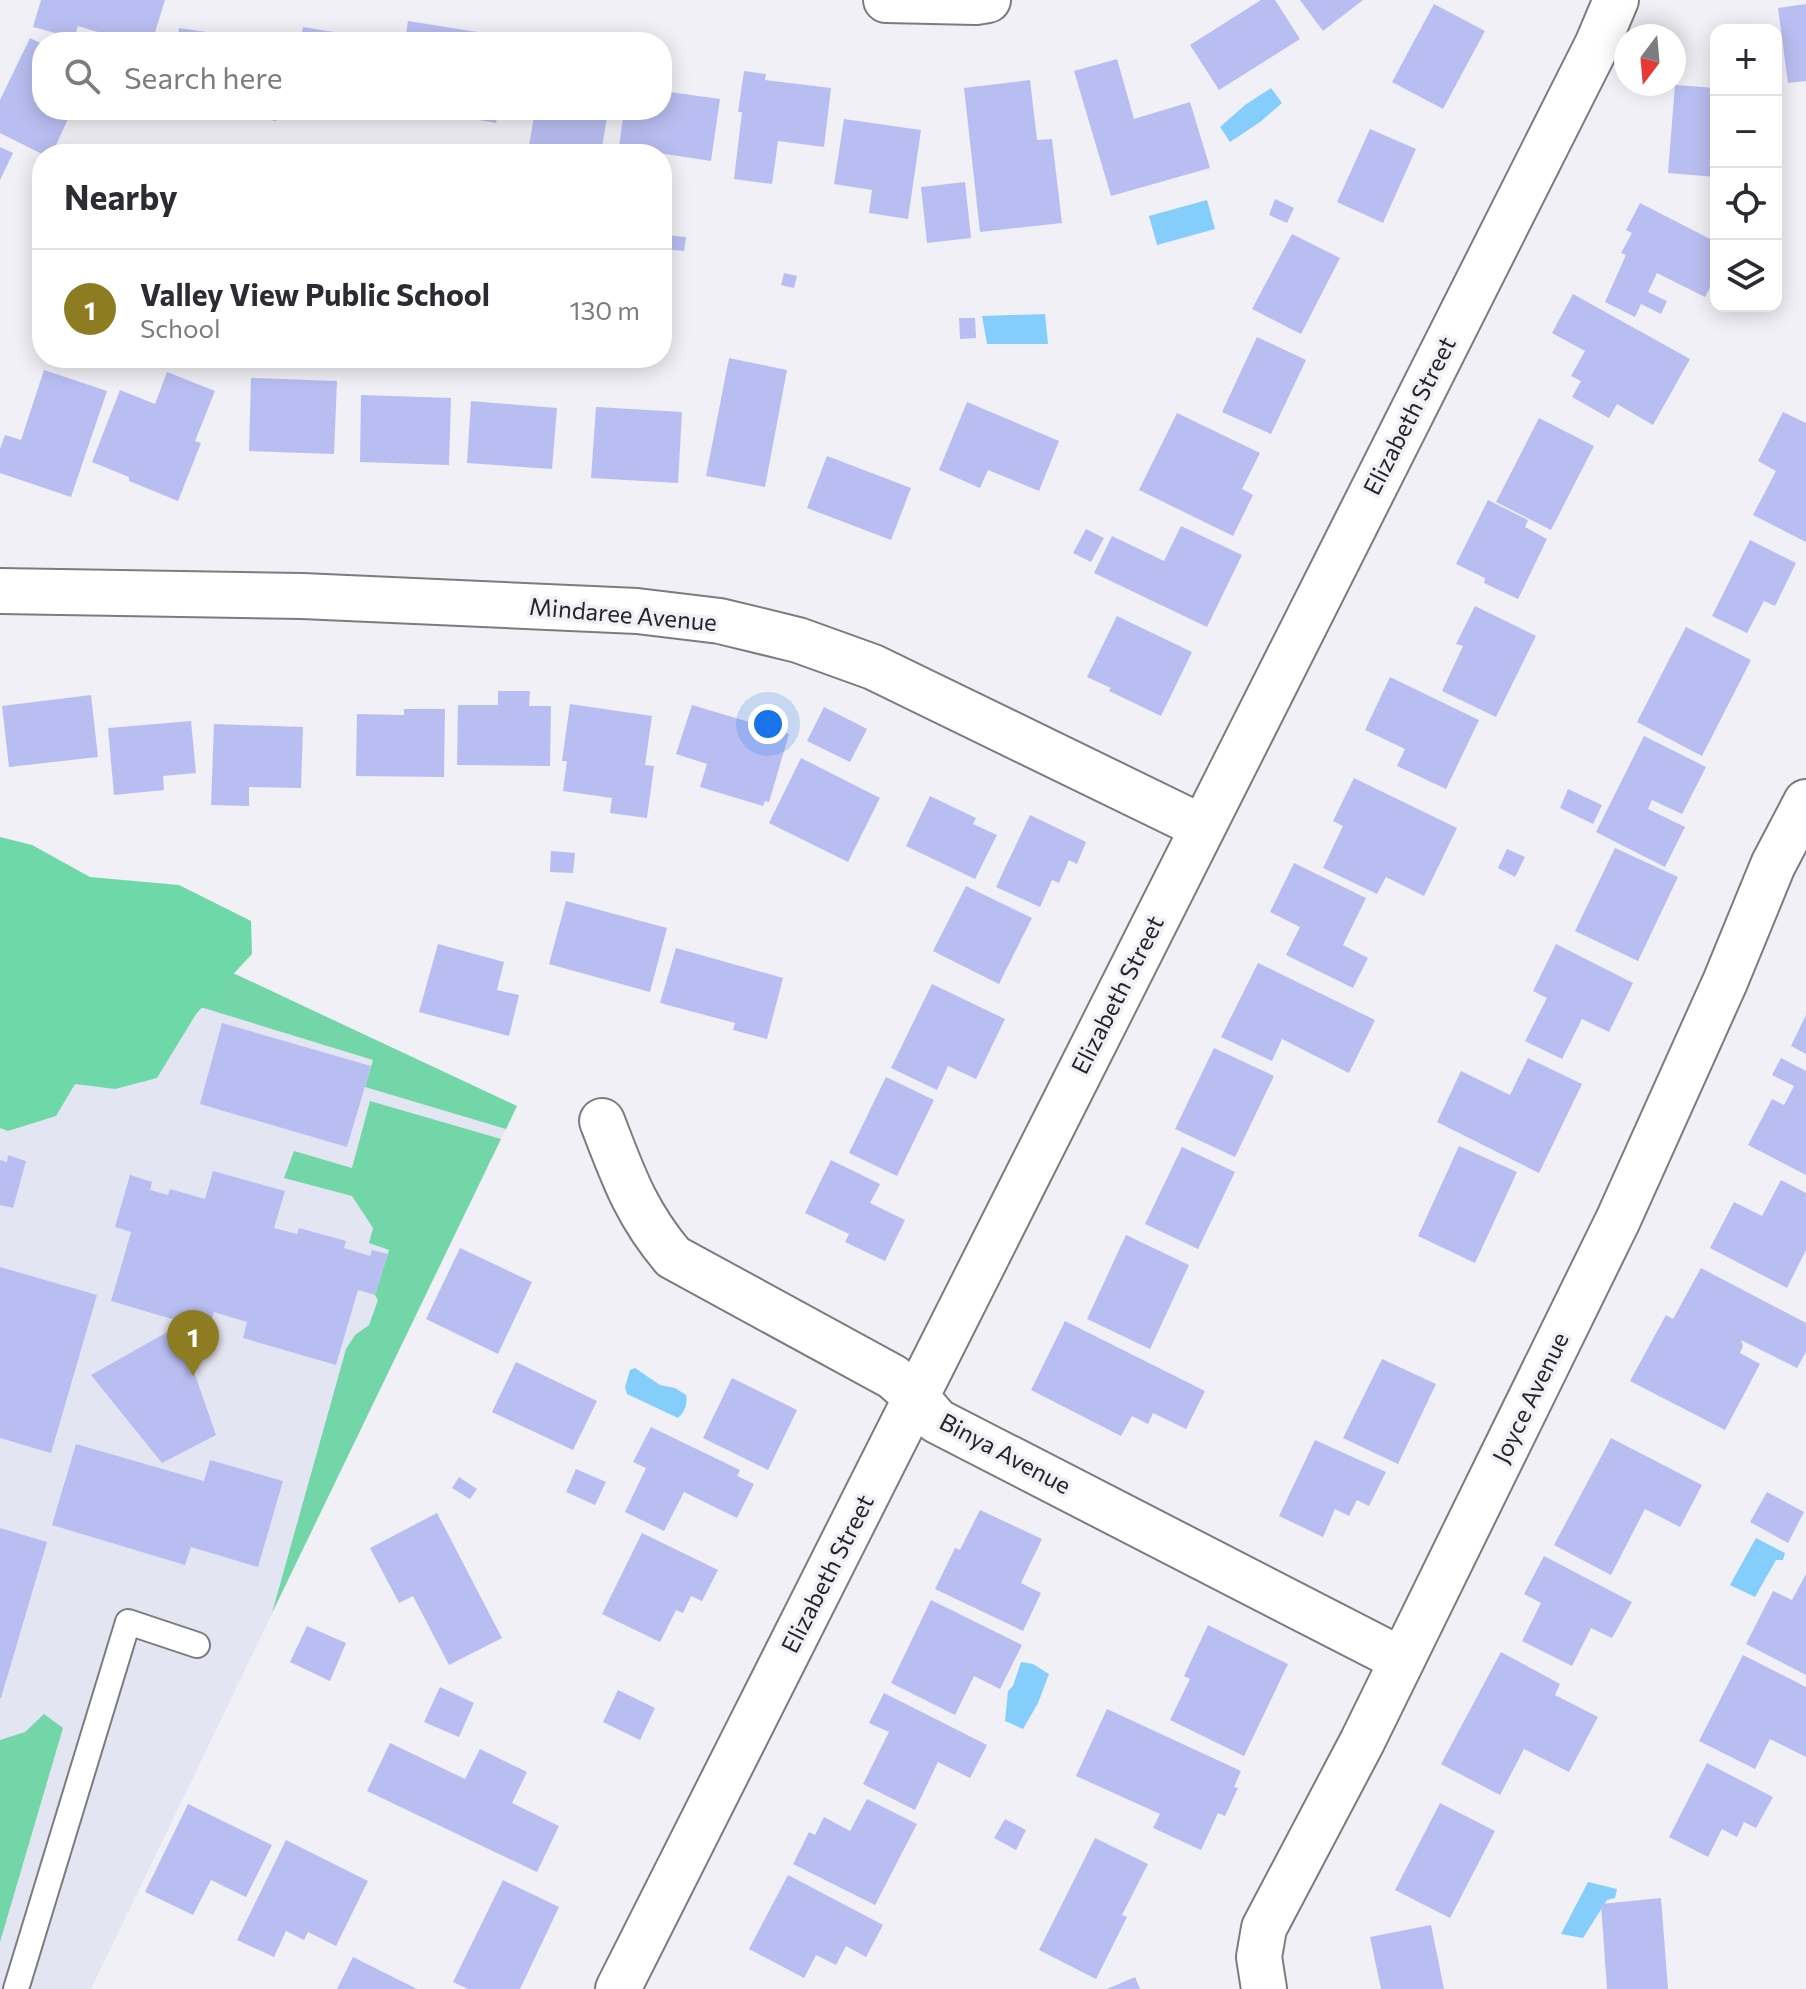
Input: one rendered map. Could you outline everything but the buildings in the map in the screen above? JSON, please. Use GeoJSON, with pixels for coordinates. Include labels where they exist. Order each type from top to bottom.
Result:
{"type":"FeatureCollection","features":[{"type":"Feature","properties":{"kind":"street"},"geometry":{"type":"LineString","coordinates":[[886,0],[988,0]]}},
{"type":"Feature","properties":{"kind":"street","name":"Elizabeth Street"},"geometry":{"type":"LineString","coordinates":[[618,1989],[1597,45],[1616,0]]}},
{"type":"Feature","properties":{"kind":"street","name":"Mindaree Avenue"},"geometry":{"type":"LineString","coordinates":[[0,591],[302,596],[637,611],[720,621],[798,640],[873,667],[1202,827]]}},
{"type":"Feature","properties":{"kind":"street","name":"Joyce Avenue"},"geometry":{"type":"LineString","coordinates":[[1264,1989],[1259,1957],[1264,1928],[1402,1660],[1618,1220],[1725,982],[1773,865],[1806,802]]}},
{"type":"Feature","properties":{"kind":"street","name":"Binya Avenue"},"geometry":{"type":"LineString","coordinates":[[602,1121],[631,1195],[649,1229],[673,1257],[893,1377],[937,1421],[1402,1660]]}},
{"type":"Feature","properties":{"kind":"lane"},"geometry":{"type":"LineString","coordinates":[[16,1989],[128,1622],[197,1645]]}},
{"type":"Feature","properties":{"kind":"shaded area"},"geometry":{"type":"Polygon","coordinates":[[[0,865],[517,1106],[91,1989],[0,1989],[0,865]]]}},
{"type":"Feature","properties":{"kind":"green space"},"geometry":{"type":"Polygon","coordinates":[[[0,837],[32,845],[90,877],[179,885],[251,921],[252,954],[196,1014],[157,1078],[115,1089],[75,1084],[56,1116],[8,1131],[0,1128],[0,837]]]}},
{"type":"Feature","properties":{"kind":"green space"},"geometry":{"type":"Polygon","coordinates":[[[218,966],[517,1106],[506,1129],[365,1087],[373,1060],[194,1005],[218,966]]]}},
{"type":"Feature","properties":{"kind":"green space"},"geometry":{"type":"Polygon","coordinates":[[[370,1101],[501,1139],[272,1613],[346,1349],[355,1335],[369,1325],[389,1250],[369,1243],[373,1228],[352,1196],[284,1178],[294,1151],[352,1168],[370,1101]]]}},
{"type":"Feature","properties":{"kind":"green space"},"geometry":{"type":"Polygon","coordinates":[[[44,1714],[63,1728],[0,1942],[0,1740],[25,1732],[44,1714]]]}},
{"type":"Feature","properties":{"kind":"water"},"geometry":{"type":"Polygon","coordinates":[[[1271,88],[1282,103],[1230,142],[1220,127],[1271,88]]]}},
{"type":"Feature","properties":{"kind":"water"},"geometry":{"type":"Polygon","coordinates":[[[1207,200],[1215,229],[1157,245],[1149,216],[1207,200]]]}},
{"type":"Feature","properties":{"kind":"water"},"geometry":{"type":"Polygon","coordinates":[[[1045,314],[1048,344],[987,344],[982,316],[1045,314]]]}},
{"type":"Feature","properties":{"kind":"water"},"geometry":{"type":"Polygon","coordinates":[[[635,1368],[660,1385],[675,1388],[686,1395],[685,1408],[678,1418],[627,1394],[625,1387],[630,1370],[635,1368]]]}},
{"type":"Feature","properties":{"kind":"water"},"geometry":{"type":"Polygon","coordinates":[[[1756,1538],[1785,1553],[1783,1560],[1776,1560],[1755,1597],[1730,1585],[1756,1538]]]}},
{"type":"Feature","properties":{"kind":"water"},"geometry":{"type":"Polygon","coordinates":[[[1021,1662],[1033,1664],[1049,1674],[1038,1703],[1023,1729],[1005,1721],[1008,1691],[1013,1686],[1021,1662]]]}},
{"type":"Feature","properties":{"kind":"water"},"geometry":{"type":"Polygon","coordinates":[[[1588,1882],[1617,1889],[1615,1898],[1607,1900],[1583,1938],[1561,1934],[1588,1882]]]}},
{"type":"Feature","properties":{"kind":"place","name":"Valley View Public School"},"geometry":{"type":"Point","coordinates":[193,1376]}}]}
